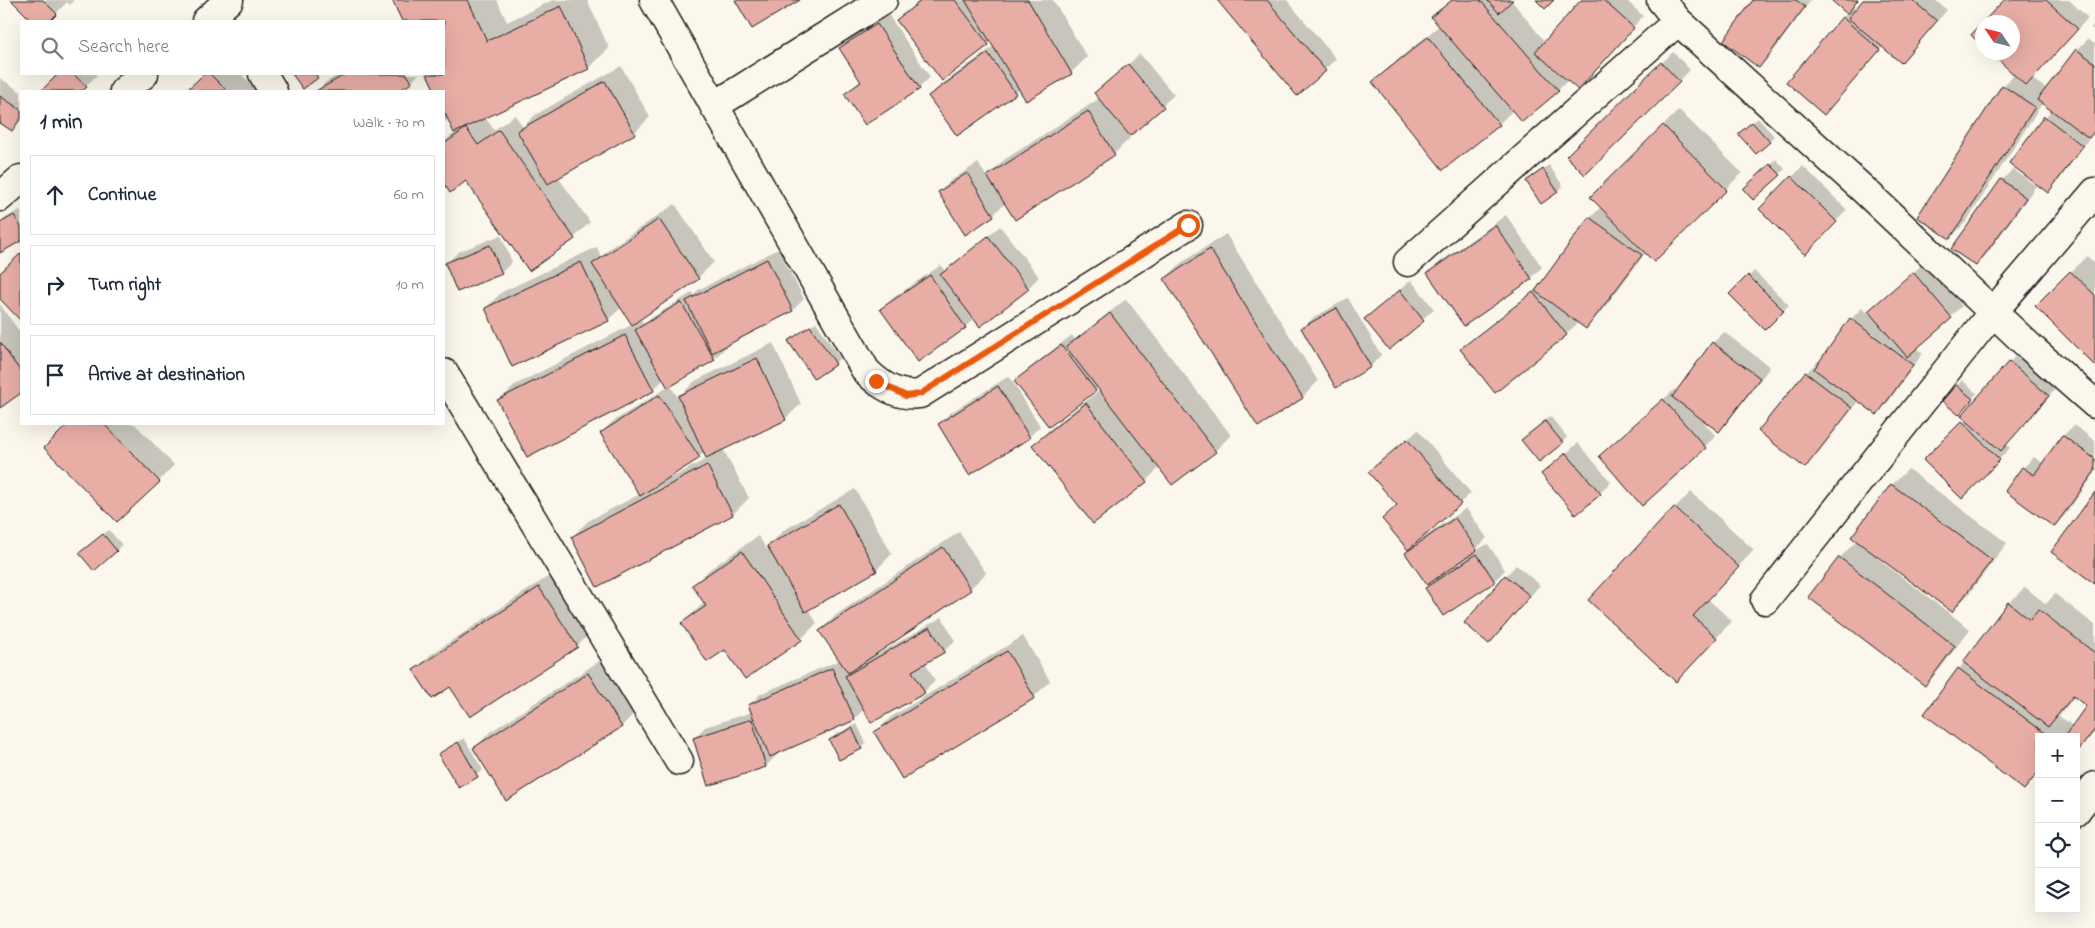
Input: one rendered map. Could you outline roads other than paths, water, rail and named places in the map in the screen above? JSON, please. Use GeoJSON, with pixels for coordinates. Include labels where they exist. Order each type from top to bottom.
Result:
{"type":"FeatureCollection","features":[{"type":"Feature","properties":{"kind":"street"},"geometry":{"type":"LineString","coordinates":[[654,0],[866,371],[876,381],[906,396],[920,394],[1188,225]]}},
{"type":"Feature","properties":{"kind":"street"},"geometry":{"type":"LineString","coordinates":[[714,106],[883,0]]}},
{"type":"Feature","properties":{"kind":"street"},"geometry":{"type":"LineString","coordinates":[[1661,0],[1678,21],[2095,404]]}},
{"type":"Feature","properties":{"kind":"street"},"geometry":{"type":"LineString","coordinates":[[1408,262],[1678,21]]}},
{"type":"Feature","properties":{"kind":"street"},"geometry":{"type":"LineString","coordinates":[[125,90],[143,75]]}},
{"type":"Feature","properties":{"kind":"street"},"geometry":{"type":"LineString","coordinates":[[264,75],[272,90]]}},
{"type":"Feature","properties":{"kind":"street"},"geometry":{"type":"LineString","coordinates":[[0,197],[20,179]]}},
{"type":"Feature","properties":{"kind":"street"},"geometry":{"type":"LineString","coordinates":[[1765,600],[1993,312],[2095,192]]}},
{"type":"Feature","properties":{"kind":"street"},"geometry":{"type":"LineString","coordinates":[[445,374],[679,761]]}},
{"type":"Feature","properties":{"kind":"street"},"geometry":{"type":"LineString","coordinates":[[2080,806],[2095,786]]}}]}
